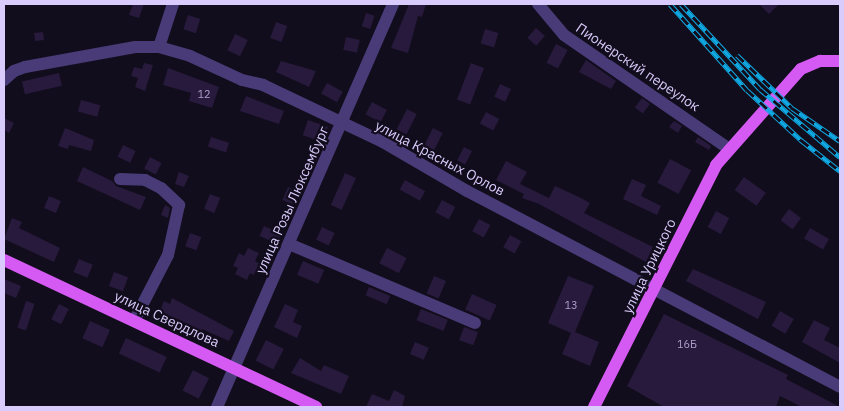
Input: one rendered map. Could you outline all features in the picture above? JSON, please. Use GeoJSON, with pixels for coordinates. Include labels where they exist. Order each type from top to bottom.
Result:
{"type":"FeatureCollection","features":[{"type":"Feature","properties":{"kind":"main road","name":"улица Урицкого"},"geometry":{"type":"LineString","coordinates":[[594,407],[655,291],[716,165],[731,144],[788,81],[810,63],[835,60]]}},
{"type":"Feature","properties":{"kind":"main road","name":"улица Свердлова"},"geometry":{"type":"LineString","coordinates":[[4,260],[316,407]]}},
{"type":"Feature","properties":{"kind":"street"},"geometry":{"type":"LineString","coordinates":[[160,47],[173,4]]}},
{"type":"Feature","properties":{"kind":"street","name":"улица Розы Люксембург"},"geometry":{"type":"LineString","coordinates":[[217,407],[290,244],[393,4]]}},
{"type":"Feature","properties":{"kind":"street","name":"Пионерский переулок"},"geometry":{"type":"LineString","coordinates":[[538,4],[564,36],[731,144]]}},
{"type":"Feature","properties":{"kind":"street","name":"улица Красных Орлов"},"geometry":{"type":"LineString","coordinates":[[4,79],[25,67],[135,47],[160,47],[263,85],[341,124],[383,142],[655,291],[840,387]]}},
{"type":"Feature","properties":{"kind":"street"},"geometry":{"type":"LineString","coordinates":[[120,179],[145,180],[161,188],[180,205],[168,255],[134,321]]}},
{"type":"Feature","properties":{"kind":"street"},"geometry":{"type":"LineString","coordinates":[[290,244],[475,323]]}},
{"type":"Feature","properties":{"kind":"building"},"geometry":{"type":"Polygon","coordinates":[[[133,4],[144,4],[139,18],[129,15],[133,4]]]}},
{"type":"Feature","properties":{"kind":"building"},"geometry":{"type":"Polygon","coordinates":[[[409,4],[426,4],[422,17],[418,16],[408,53],[391,48],[409,4]]]}},
{"type":"Feature","properties":{"kind":"building"},"geometry":{"type":"Polygon","coordinates":[[[759,4],[779,4],[769,14],[759,4]]]}},
{"type":"Feature","properties":{"kind":"building"},"geometry":{"type":"Polygon","coordinates":[[[366,13],[375,16],[370,29],[362,26],[366,13]]]}},
{"type":"Feature","properties":{"kind":"building"},"geometry":{"type":"Polygon","coordinates":[[[188,15],[200,19],[196,33],[183,29],[188,15]]]}},
{"type":"Feature","properties":{"kind":"building"},"geometry":{"type":"Polygon","coordinates":[[[276,22],[287,26],[281,42],[270,38],[276,22]]]}},
{"type":"Feature","properties":{"kind":"building"},"geometry":{"type":"Polygon","coordinates":[[[536,28],[545,36],[536,46],[527,38],[536,28]]]}},
{"type":"Feature","properties":{"kind":"building"},"geometry":{"type":"Polygon","coordinates":[[[485,29],[498,33],[494,47],[481,43],[485,29]]]}},
{"type":"Feature","properties":{"kind":"building"},"geometry":{"type":"Polygon","coordinates":[[[43,32],[44,40],[35,41],[34,33],[43,32]]]}},
{"type":"Feature","properties":{"kind":"building"},"geometry":{"type":"Polygon","coordinates":[[[235,34],[248,40],[240,56],[227,50],[235,34]]]}},
{"type":"Feature","properties":{"kind":"building"},"geometry":{"type":"Polygon","coordinates":[[[346,37],[360,40],[357,53],[343,50],[346,37]]]}},
{"type":"Feature","properties":{"kind":"building"},"geometry":{"type":"Polygon","coordinates":[[[556,44],[568,50],[558,69],[546,63],[556,44]]]}},
{"type":"Feature","properties":{"kind":"building"},"geometry":{"type":"Polygon","coordinates":[[[586,60],[616,81],[611,89],[579,72],[586,60]]]}},
{"type":"Feature","properties":{"kind":"building"},"geometry":{"type":"Polygon","coordinates":[[[281,61],[316,71],[309,87],[276,72],[281,61]]]}},
{"type":"Feature","properties":{"kind":"building"},"geometry":{"type":"Polygon","coordinates":[[[144,63],[153,65],[145,91],[135,87],[138,78],[131,76],[134,67],[142,69],[144,63]]]}},
{"type":"Feature","properties":{"kind":"building"},"geometry":{"type":"Polygon","coordinates":[[[471,63],[484,68],[470,104],[457,99],[471,63]]]}},
{"type":"Feature","properties":{"kind":"building"},"geometry":{"type":"Polygon","coordinates":[[[168,68],[219,87],[212,108],[189,101],[191,93],[163,85],[168,68]]]}},
{"type":"Feature","properties":{"kind":"building"},"geometry":{"type":"Polygon","coordinates":[[[59,73],[62,86],[25,94],[22,82],[59,73]]]}},
{"type":"Feature","properties":{"kind":"building"},"geometry":{"type":"Polygon","coordinates":[[[327,83],[343,92],[337,102],[321,93],[327,83]]]}},
{"type":"Feature","properties":{"kind":"building"},"geometry":{"type":"Polygon","coordinates":[[[500,84],[511,89],[505,102],[494,97],[500,84]]]}},
{"type":"Feature","properties":{"kind":"building"},"geometry":{"type":"Polygon","coordinates":[[[246,96],[284,111],[279,124],[240,111],[246,96]]]}},
{"type":"Feature","properties":{"kind":"building"},"geometry":{"type":"Polygon","coordinates":[[[642,98],[650,104],[643,114],[635,108],[642,98]]]}},
{"type":"Feature","properties":{"kind":"building"},"geometry":{"type":"Polygon","coordinates":[[[81,100],[100,105],[97,117],[78,112],[81,100]]]}},
{"type":"Feature","properties":{"kind":"building"},"geometry":{"type":"Polygon","coordinates":[[[372,102],[387,110],[380,122],[365,114],[372,102]]]}},
{"type":"Feature","properties":{"kind":"building"},"geometry":{"type":"Polygon","coordinates":[[[407,109],[417,114],[406,134],[397,129],[407,109]]]}},
{"type":"Feature","properties":{"kind":"building"},"geometry":{"type":"Polygon","coordinates":[[[486,112],[499,119],[493,131],[480,123],[486,112]]]}},
{"type":"Feature","properties":{"kind":"building"},"geometry":{"type":"Polygon","coordinates":[[[4,118],[14,123],[9,133],[4,130],[4,118]]]}},
{"type":"Feature","properties":{"kind":"building"},"geometry":{"type":"Polygon","coordinates":[[[308,120],[328,127],[323,142],[303,135],[308,120]]]}},
{"type":"Feature","properties":{"kind":"building"},"geometry":{"type":"Polygon","coordinates":[[[674,121],[682,126],[678,133],[669,127],[674,121]]]}},
{"type":"Feature","properties":{"kind":"building"},"geometry":{"type":"Polygon","coordinates":[[[65,128],[94,140],[91,151],[69,145],[68,149],[58,146],[65,128]]]}},
{"type":"Feature","properties":{"kind":"building"},"geometry":{"type":"Polygon","coordinates":[[[433,128],[443,133],[434,150],[424,145],[433,128]]]}},
{"type":"Feature","properties":{"kind":"building"},"geometry":{"type":"Polygon","coordinates":[[[211,137],[229,143],[226,152],[208,147],[211,137]]]}},
{"type":"Feature","properties":{"kind":"building"},"geometry":{"type":"Polygon","coordinates":[[[698,137],[711,146],[709,150],[695,142],[698,137]]]}},
{"type":"Feature","properties":{"kind":"building"},"geometry":{"type":"Polygon","coordinates":[[[123,145],[136,151],[130,163],[118,157],[123,145]]]}},
{"type":"Feature","properties":{"kind":"building"},"geometry":{"type":"Polygon","coordinates":[[[464,147],[472,151],[465,164],[457,160],[464,147]]]}},
{"type":"Feature","properties":{"kind":"building"},"geometry":{"type":"Polygon","coordinates":[[[150,157],[162,163],[156,174],[144,169],[150,157]]]}},
{"type":"Feature","properties":{"kind":"building"},"geometry":{"type":"Polygon","coordinates":[[[670,159],[691,170],[679,194],[657,183],[670,159]]]}},
{"type":"Feature","properties":{"kind":"building"},"geometry":{"type":"Polygon","coordinates":[[[506,161],[527,172],[520,184],[549,198],[555,186],[579,197],[590,203],[584,213],[653,247],[646,262],[539,204],[522,198],[524,194],[496,180],[506,161]]]}},
{"type":"Feature","properties":{"kind":"building"},"geometry":{"type":"Polygon","coordinates":[[[83,167],[112,181],[116,186],[146,197],[140,210],[77,181],[83,167]]]}},
{"type":"Feature","properties":{"kind":"building"},"geometry":{"type":"Polygon","coordinates":[[[179,172],[189,176],[184,187],[175,184],[179,172]]]}},
{"type":"Feature","properties":{"kind":"building"},"geometry":{"type":"Polygon","coordinates":[[[345,173],[356,178],[342,210],[331,205],[345,173]]]}},
{"type":"Feature","properties":{"kind":"building"},"geometry":{"type":"Polygon","coordinates":[[[744,177],[766,193],[756,206],[735,190],[744,177]]]}},
{"type":"Feature","properties":{"kind":"building"},"geometry":{"type":"Polygon","coordinates":[[[632,179],[646,185],[641,196],[661,206],[657,215],[623,199],[632,179]]]}},
{"type":"Feature","properties":{"kind":"building"},"geometry":{"type":"Polygon","coordinates":[[[405,180],[425,191],[420,201],[400,190],[405,180]]]}},
{"type":"Feature","properties":{"kind":"building"},"geometry":{"type":"Polygon","coordinates":[[[288,187],[300,192],[294,205],[283,200],[288,187]]]}},
{"type":"Feature","properties":{"kind":"building"},"geometry":{"type":"Polygon","coordinates":[[[210,194],[220,198],[214,213],[204,209],[210,194]]]}},
{"type":"Feature","properties":{"kind":"building"},"geometry":{"type":"Polygon","coordinates":[[[49,196],[61,201],[56,213],[44,208],[49,196]]]}},
{"type":"Feature","properties":{"kind":"building"},"geometry":{"type":"Polygon","coordinates":[[[442,200],[455,207],[449,219],[435,212],[442,200]]]}},
{"type":"Feature","properties":{"kind":"building"},"geometry":{"type":"Polygon","coordinates":[[[165,205],[170,208],[168,218],[161,215],[165,205]]]}},
{"type":"Feature","properties":{"kind":"building"},"geometry":{"type":"Polygon","coordinates":[[[789,209],[801,218],[793,229],[781,220],[789,209]]]}},
{"type":"Feature","properties":{"kind":"building"},"geometry":{"type":"Polygon","coordinates":[[[716,211],[729,218],[721,234],[708,227],[716,211]]]}},
{"type":"Feature","properties":{"kind":"building"},"geometry":{"type":"Polygon","coordinates":[[[12,218],[22,222],[19,228],[60,248],[54,262],[4,239],[12,218]]]}},
{"type":"Feature","properties":{"kind":"building"},"geometry":{"type":"Polygon","coordinates":[[[479,219],[490,225],[484,238],[472,231],[479,219]]]}},
{"type":"Feature","properties":{"kind":"building"},"geometry":{"type":"Polygon","coordinates":[[[264,226],[282,234],[278,244],[260,236],[264,226]]]}},
{"type":"Feature","properties":{"kind":"building"},"geometry":{"type":"Polygon","coordinates":[[[322,227],[335,233],[329,246],[316,240],[322,227]]]}},
{"type":"Feature","properties":{"kind":"building"},"geometry":{"type":"Polygon","coordinates":[[[810,228],[829,239],[823,249],[804,238],[810,228]]]}},
{"type":"Feature","properties":{"kind":"building"},"geometry":{"type":"Polygon","coordinates":[[[190,233],[201,237],[196,250],[185,246],[190,233]]]}},
{"type":"Feature","properties":{"kind":"building"},"geometry":{"type":"Polygon","coordinates":[[[510,235],[521,241],[515,254],[503,247],[510,235]]]}},
{"type":"Feature","properties":{"kind":"building"},"geometry":{"type":"Polygon","coordinates":[[[248,248],[259,253],[255,261],[260,264],[254,275],[250,273],[247,280],[235,274],[238,268],[233,266],[239,253],[244,256],[248,248]]]}},
{"type":"Feature","properties":{"kind":"building"},"geometry":{"type":"Polygon","coordinates":[[[387,248],[407,258],[399,273],[379,263],[387,248]]]}},
{"type":"Feature","properties":{"kind":"building"},"geometry":{"type":"Polygon","coordinates":[[[79,259],[93,265],[87,278],[74,272],[79,259]]]}},
{"type":"Feature","properties":{"kind":"building"},"geometry":{"type":"Polygon","coordinates":[[[303,261],[324,270],[318,284],[297,275],[303,261]]]}},
{"type":"Feature","properties":{"kind":"building"},"geometry":{"type":"Polygon","coordinates":[[[693,269],[766,302],[758,319],[686,281],[693,269]]]}},
{"type":"Feature","properties":{"kind":"building"},"geometry":{"type":"Polygon","coordinates":[[[114,272],[128,277],[123,291],[109,286],[114,272]]]}},
{"type":"Feature","properties":{"kind":"building"},"geometry":{"type":"Polygon","coordinates":[[[434,276],[446,281],[439,299],[427,293],[434,276]]]}},
{"type":"Feature","properties":{"kind":"building"},"geometry":{"type":"Polygon","coordinates":[[[568,276],[594,286],[575,332],[599,342],[590,366],[562,354],[571,333],[548,323],[568,276]]]}},
{"type":"Feature","properties":{"kind":"building"},"geometry":{"type":"Polygon","coordinates":[[[4,279],[21,286],[16,298],[4,293],[4,279]]]}},
{"type":"Feature","properties":{"kind":"building"},"geometry":{"type":"Polygon","coordinates":[[[369,287],[390,296],[387,304],[365,295],[369,287]]]}},
{"type":"Feature","properties":{"kind":"building"},"geometry":{"type":"Polygon","coordinates":[[[472,294],[497,305],[490,321],[465,310],[472,294]]]}},
{"type":"Feature","properties":{"kind":"building"},"geometry":{"type":"Polygon","coordinates":[[[172,298],[234,331],[229,341],[202,329],[201,332],[160,311],[164,301],[170,304],[172,298]]]}},
{"type":"Feature","properties":{"kind":"building"},"geometry":{"type":"Polygon","coordinates":[[[26,301],[35,304],[26,330],[17,328],[26,301]]]}},
{"type":"Feature","properties":{"kind":"building"},"geometry":{"type":"Polygon","coordinates":[[[59,304],[69,309],[61,324],[51,319],[59,304]]]}},
{"type":"Feature","properties":{"kind":"building"},"geometry":{"type":"Polygon","coordinates":[[[285,304],[298,310],[293,322],[302,326],[297,338],[274,327],[285,304]]]}},
{"type":"Feature","properties":{"kind":"building"},"geometry":{"type":"Polygon","coordinates":[[[421,309],[448,320],[443,331],[417,320],[421,309]]]}},
{"type":"Feature","properties":{"kind":"building"},"geometry":{"type":"Polygon","coordinates":[[[780,311],[794,319],[785,334],[772,326],[780,311]]]}},
{"type":"Feature","properties":{"kind":"building"},"geometry":{"type":"Polygon","coordinates":[[[664,314],[788,375],[786,379],[840,407],[802,407],[780,396],[776,407],[664,407],[627,386],[664,314]]]}},
{"type":"Feature","properties":{"kind":"building"},"geometry":{"type":"Polygon","coordinates":[[[814,320],[830,328],[824,340],[840,348],[840,363],[802,342],[814,320]]]}},
{"type":"Feature","properties":{"kind":"building"},"geometry":{"type":"Polygon","coordinates":[[[90,321],[110,330],[102,347],[82,338],[90,321]]]}},
{"type":"Feature","properties":{"kind":"building"},"geometry":{"type":"Polygon","coordinates":[[[464,327],[478,332],[473,345],[459,340],[464,327]]]}},
{"type":"Feature","properties":{"kind":"building"},"geometry":{"type":"Polygon","coordinates":[[[126,338],[167,357],[160,372],[119,353],[126,338]]]}},
{"type":"Feature","properties":{"kind":"building"},"geometry":{"type":"Polygon","coordinates":[[[266,340],[284,349],[273,370],[256,360],[266,340]]]}},
{"type":"Feature","properties":{"kind":"building"},"geometry":{"type":"Polygon","coordinates":[[[415,342],[429,348],[424,360],[410,354],[415,342]]]}},
{"type":"Feature","properties":{"kind":"building"},"geometry":{"type":"Polygon","coordinates":[[[300,358],[321,371],[324,365],[349,376],[341,394],[291,373],[300,358]]]}},
{"type":"Feature","properties":{"kind":"building"},"geometry":{"type":"Polygon","coordinates":[[[193,370],[209,378],[199,399],[183,390],[193,370]]]}},
{"type":"Feature","properties":{"kind":"building"},"geometry":{"type":"Polygon","coordinates":[[[394,390],[405,396],[402,407],[366,407],[372,394],[389,401],[394,390]]]}},
{"type":"Feature","properties":{"kind":"railway"},"geometry":{"type":"LineString","coordinates":[[670,4],[747,90],[801,140],[840,171]]}},
{"type":"Feature","properties":{"kind":"railway"},"geometry":{"type":"LineString","coordinates":[[681,4],[760,89],[840,157]]}},
{"type":"Feature","properties":{"kind":"railway"},"geometry":{"type":"LineString","coordinates":[[737,55],[792,108],[840,141]]}}]}
